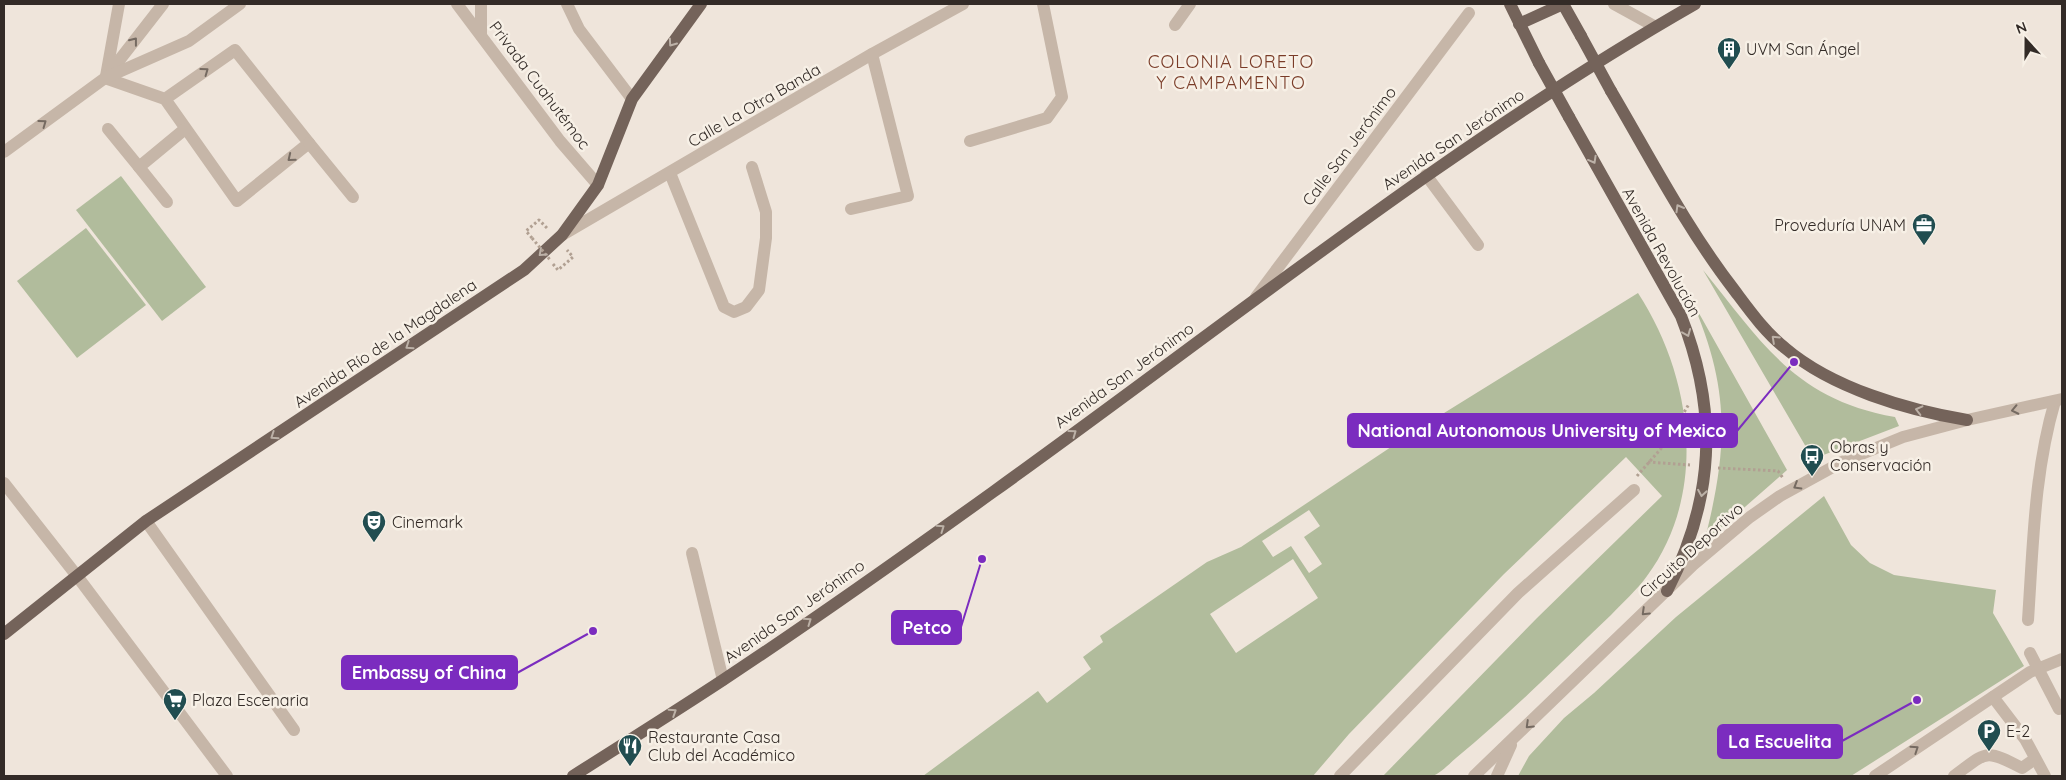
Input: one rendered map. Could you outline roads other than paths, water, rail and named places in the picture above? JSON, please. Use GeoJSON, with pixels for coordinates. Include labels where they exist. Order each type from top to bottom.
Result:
{"type":"FeatureCollection","features":[{"type":"Feature","properties":{"kind":"main road","name":"Avenida Río de la Magdalena"},"geometry":{"type":"LineString","coordinates":[[4,634],[146,521],[524,270],[562,236],[598,185],[632,99],[701,4]]}},
{"type":"Feature","properties":{"kind":"main road","name":"Avenida Revolución"},"geometry":{"type":"LineString","coordinates":[[1510,4],[1539,63],[1681,316],[1691,341],[1702,384],[1706,420],[1706,467],[1702,497],[1691,538],[1679,569],[1667,591]]}},
{"type":"Feature","properties":{"kind":"main road"},"geometry":{"type":"LineString","coordinates":[[1519,24],[1563,4],[1611,91],[1708,256],[1771,335],[1786,350],[1854,388],[1909,408],[1967,420]]}},
{"type":"Feature","properties":{"kind":"main road","name":"Avenida San Jerónimo"},"geometry":{"type":"LineString","coordinates":[[573,776],[723,680],[993,492],[1426,175],[1574,76],[1654,26],[1695,4]]}},
{"type":"Feature","properties":{"kind":"street"},"geometry":{"type":"LineString","coordinates":[[106,78],[119,4]]}},
{"type":"Feature","properties":{"kind":"street"},"geometry":{"type":"LineString","coordinates":[[106,78],[163,4]]}},
{"type":"Feature","properties":{"kind":"street"},"geometry":{"type":"LineString","coordinates":[[4,152],[106,78],[189,42],[240,4]]}},
{"type":"Feature","properties":{"kind":"street","name":"Privada Cuahutémoc"},"geometry":{"type":"LineString","coordinates":[[457,4],[560,141],[598,185]]}},
{"type":"Feature","properties":{"kind":"street"},"geometry":{"type":"LineString","coordinates":[[480,35],[481,4]]}},
{"type":"Feature","properties":{"kind":"street"},"geometry":{"type":"LineString","coordinates":[[567,4],[579,29],[632,99]]}},
{"type":"Feature","properties":{"kind":"street","name":"Calle La Otra Banda"},"geometry":{"type":"LineString","coordinates":[[562,236],[872,54],[963,4]]}},
{"type":"Feature","properties":{"kind":"street"},"geometry":{"type":"LineString","coordinates":[[970,141],[1047,118],[1062,97],[1043,4]]}},
{"type":"Feature","properties":{"kind":"street"},"geometry":{"type":"LineString","coordinates":[[1175,25],[1190,4]]}},
{"type":"Feature","properties":{"kind":"street"},"geometry":{"type":"LineString","coordinates":[[1614,4],[1654,26]]}},
{"type":"Feature","properties":{"kind":"street","name":"Calle San Jerónimo"},"geometry":{"type":"LineString","coordinates":[[1255,299],[1469,13]]}},
{"type":"Feature","properties":{"kind":"street"},"geometry":{"type":"LineString","coordinates":[[165,99],[235,50],[353,197]]}},
{"type":"Feature","properties":{"kind":"street"},"geometry":{"type":"LineString","coordinates":[[851,209],[908,196],[872,54]]}},
{"type":"Feature","properties":{"kind":"street"},"geometry":{"type":"LineString","coordinates":[[106,78],[165,99],[238,202],[309,143]]}},
{"type":"Feature","properties":{"kind":"street"},"geometry":{"type":"LineString","coordinates":[[108,129],[168,202]]}},
{"type":"Feature","properties":{"kind":"street"},"geometry":{"type":"LineString","coordinates":[[139,167],[186,129]]}},
{"type":"Feature","properties":{"kind":"street"},"geometry":{"type":"LineString","coordinates":[[670,173],[724,307],[734,312],[746,307],[759,290],[766,238],[766,212],[752,167]]}},
{"type":"Feature","properties":{"kind":"street"},"geometry":{"type":"LineString","coordinates":[[1426,175],[1478,245]]}},
{"type":"Feature","properties":{"kind":"street"},"geometry":{"type":"LineString","coordinates":[[2028,620],[2038,480],[2047,430],[2059,400]]}},
{"type":"Feature","properties":{"kind":"street","name":"Circuito Deportivo"},"geometry":{"type":"LineString","coordinates":[[1474,776],[1513,741],[1721,540],[1750,517],[1792,489],[1820,473],[1872,449],[1919,432],[2059,400]]}},
{"type":"Feature","properties":{"kind":"street"},"geometry":{"type":"LineString","coordinates":[[4,483],[77,576],[227,776]]}},
{"type":"Feature","properties":{"kind":"street"},"geometry":{"type":"LineString","coordinates":[[1340,776],[1518,593],[1634,490]]}},
{"type":"Feature","properties":{"kind":"street"},"geometry":{"type":"LineString","coordinates":[[146,521],[294,730]]}},
{"type":"Feature","properties":{"kind":"street"},"geometry":{"type":"LineString","coordinates":[[692,553],[723,680]]}},
{"type":"Feature","properties":{"kind":"street"},"geometry":{"type":"LineString","coordinates":[[2030,653],[2061,712]]}},
{"type":"Feature","properties":{"kind":"street"},"geometry":{"type":"LineString","coordinates":[[1875,776],[2030,672],[2062,659]]}},
{"type":"Feature","properties":{"kind":"street"},"geometry":{"type":"LineString","coordinates":[[1993,698],[2025,739],[2045,776]]}},
{"type":"Feature","properties":{"kind":"street"},"geometry":{"type":"LineString","coordinates":[[1497,776],[1513,741]]}},
{"type":"Feature","properties":{"kind":"street"},"geometry":{"type":"LineString","coordinates":[[1954,776],[1980,757],[1989,754],[2002,757],[2022,768],[2035,759]]}},
{"type":"Feature","properties":{"kind":"place","name":"UVM San Ángel"},"geometry":{"type":"Point","coordinates":[1729,70]}},
{"type":"Feature","properties":{"kind":"place","name":"Proveduría UNAM"},"geometry":{"type":"Point","coordinates":[1924,246]}},
{"type":"Feature","properties":{"kind":"place","name":"National Autonomous University of Mexico"},"geometry":{"type":"Point","coordinates":[1794,362]}},
{"type":"Feature","properties":{"kind":"place","name":"Obras y Conservación"},"geometry":{"type":"Point","coordinates":[1812,477]}},
{"type":"Feature","properties":{"kind":"place","name":"Cinemark"},"geometry":{"type":"Point","coordinates":[374,543]}},
{"type":"Feature","properties":{"kind":"place","name":"Petco"},"geometry":{"type":"Point","coordinates":[982,559]}},
{"type":"Feature","properties":{"kind":"place","name":"Embassy of China"},"geometry":{"type":"Point","coordinates":[593,631]}},
{"type":"Feature","properties":{"kind":"place","name":"La Escuelita"},"geometry":{"type":"Point","coordinates":[1917,700]}},
{"type":"Feature","properties":{"kind":"place","name":"Plaza Escenaria"},"geometry":{"type":"Point","coordinates":[175,721]}},
{"type":"Feature","properties":{"kind":"place","name":"E-2"},"geometry":{"type":"Point","coordinates":[1989,752]}},
{"type":"Feature","properties":{"kind":"place","name":"Restaurante Casa Club del Académico"},"geometry":{"type":"Point","coordinates":[630,767]}},
{"type":"Feature","properties":{"kind":"district","name":"COLONIA LORETO Y CAMPAMENTO"},"geometry":{"type":"Point","coordinates":[1231,72]}}]}
